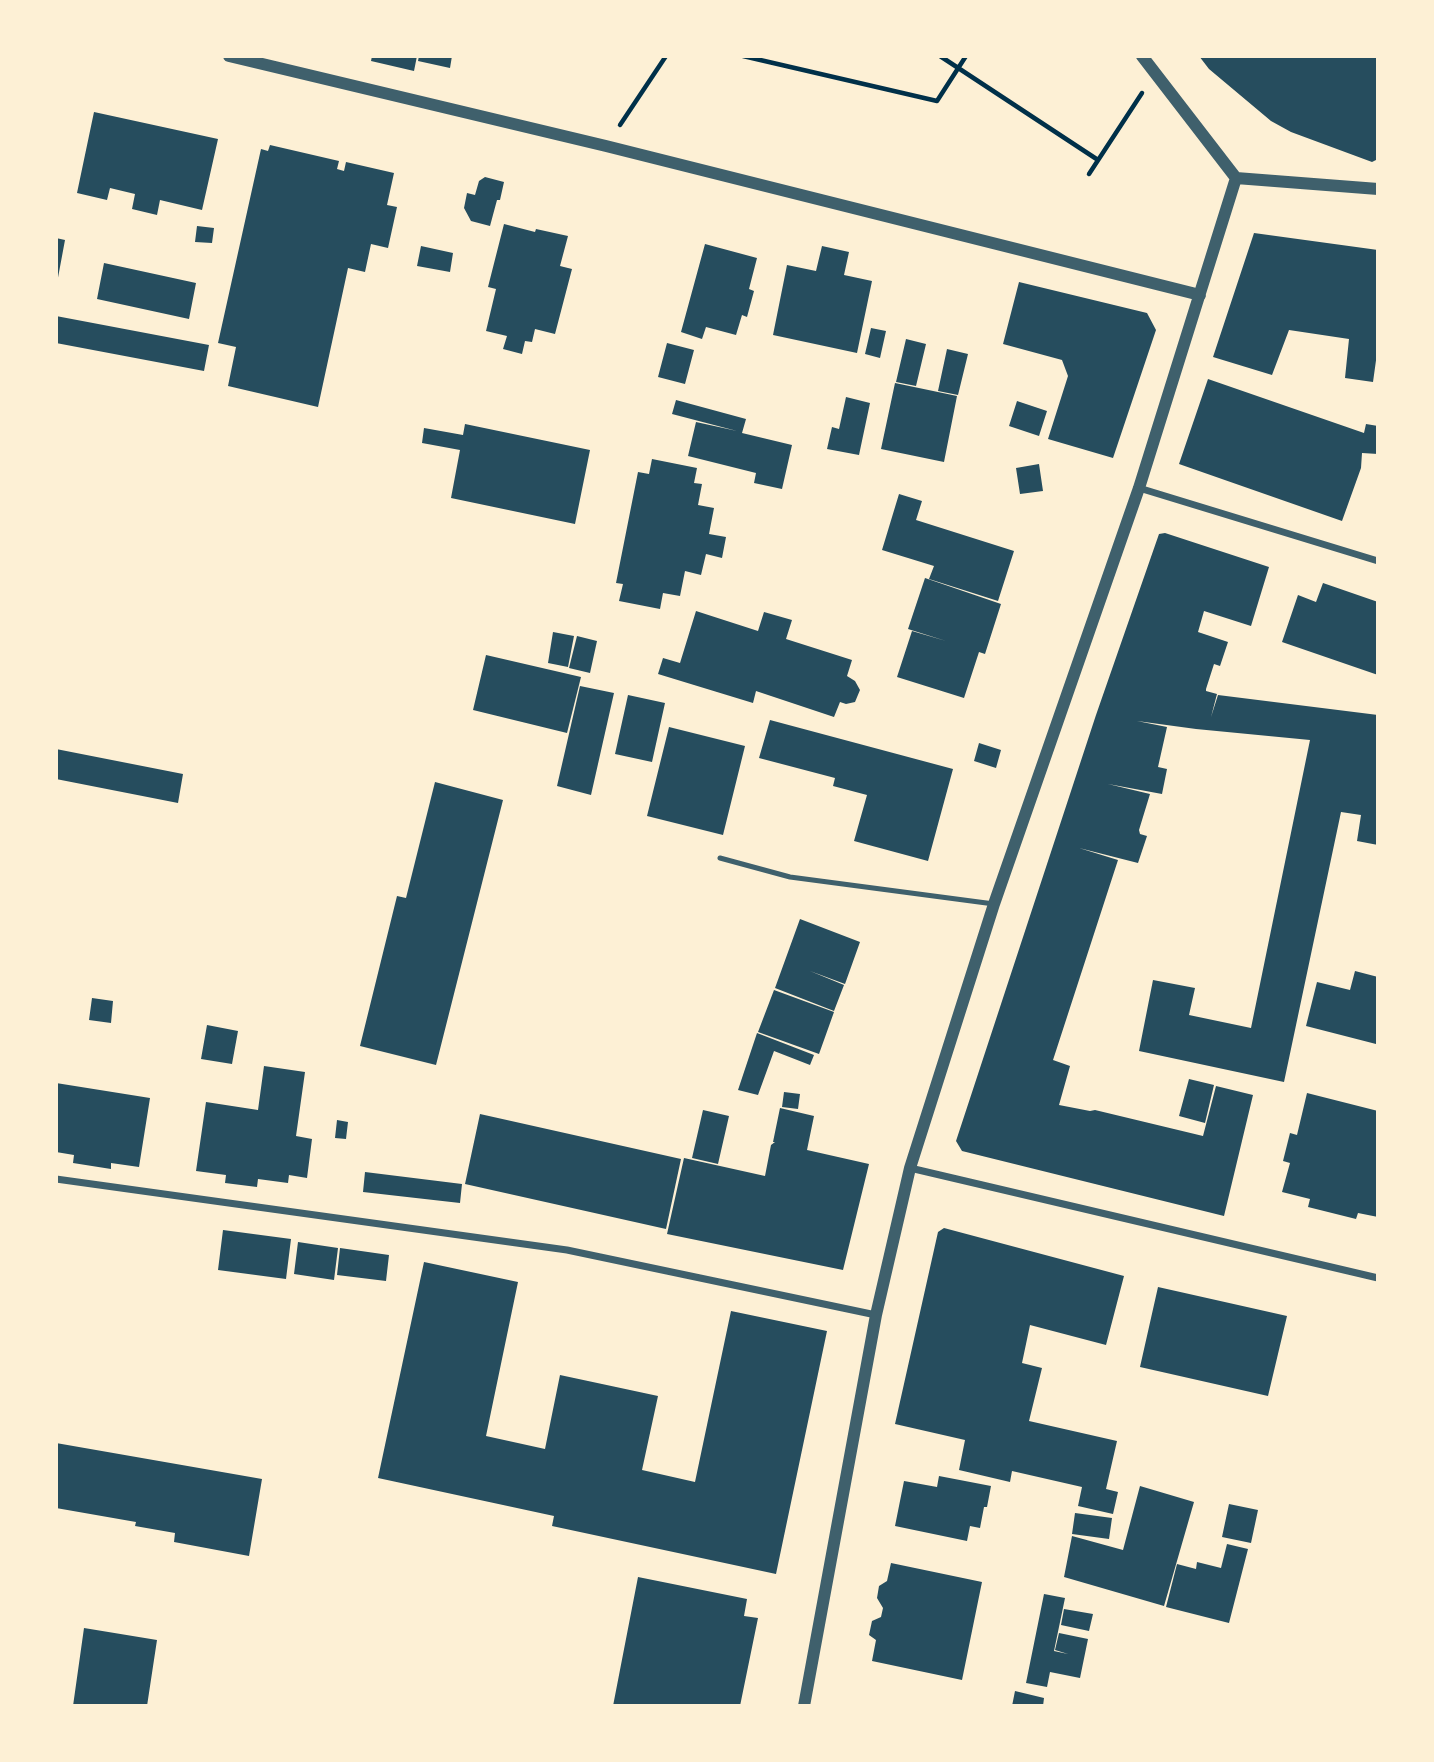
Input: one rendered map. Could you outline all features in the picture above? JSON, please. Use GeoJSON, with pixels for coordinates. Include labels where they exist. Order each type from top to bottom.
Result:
{"type":"FeatureCollection","features":[{"type":"Feature","properties":{"kind":"street"},"geometry":{"type":"LineString","coordinates":[[229,56],[606,146],[1200,295]]}},
{"type":"Feature","properties":{"kind":"street"},"geometry":{"type":"LineString","coordinates":[[1142,56],[1236,178],[1378,189]]}},
{"type":"Feature","properties":{"kind":"street"},"geometry":{"type":"LineString","coordinates":[[804,1706],[876,1315],[910,1168],[994,904],[1139,488],[1236,178]]}},
{"type":"Feature","properties":{"kind":"street"},"geometry":{"type":"LineString","coordinates":[[1139,488],[1378,561]]}},
{"type":"Feature","properties":{"kind":"street"},"geometry":{"type":"LineString","coordinates":[[910,1168],[1378,1278]]}},
{"type":"Feature","properties":{"kind":"street"},"geometry":{"type":"LineString","coordinates":[[56,1179],[567,1250],[876,1315]]}},
{"type":"Feature","properties":{"kind":"lane"},"geometry":{"type":"LineString","coordinates":[[720,858],[790,877],[994,904]]}},
{"type":"Feature","properties":{"kind":"path"},"geometry":{"type":"LineString","coordinates":[[626,116],[666,56]]}},
{"type":"Feature","properties":{"kind":"path"},"geometry":{"type":"LineString","coordinates":[[743,56],[937,101],[966,56]]}},
{"type":"Feature","properties":{"kind":"path"},"geometry":{"type":"LineString","coordinates":[[940,56],[1098,160]]}},
{"type":"Feature","properties":{"kind":"path"},"geometry":{"type":"LineString","coordinates":[[1089,174],[1154,73]]}},
{"type":"Feature","properties":{"kind":"building"},"geometry":{"type":"Polygon","coordinates":[[[372,56],[417,56],[414,71],[371,61],[372,56]]]}},
{"type":"Feature","properties":{"kind":"building"},"geometry":{"type":"Polygon","coordinates":[[[419,56],[452,56],[450,68],[418,61],[419,56]]]}},
{"type":"Feature","properties":{"kind":"building"},"geometry":{"type":"Polygon","coordinates":[[[1199,56],[1378,56],[1378,159],[1372,162],[1291,132],[1271,121],[1209,69],[1199,56]]]}},
{"type":"Feature","properties":{"kind":"building"},"geometry":{"type":"Polygon","coordinates":[[[94,112],[218,139],[202,210],[160,200],[157,215],[132,209],[135,194],[110,188],[107,200],[77,193],[94,112]]]}},
{"type":"Feature","properties":{"kind":"building"},"geometry":{"type":"Polygon","coordinates":[[[270,145],[339,161],[337,169],[344,171],[346,162],[394,173],[387,205],[397,207],[388,248],[371,244],[365,272],[348,268],[318,407],[228,386],[236,347],[218,343],[261,149],[268,151],[270,145]]]}},
{"type":"Feature","properties":{"kind":"building"},"geometry":{"type":"Polygon","coordinates":[[[485,177],[504,182],[490,226],[471,221],[464,208],[467,193],[475,195],[479,181],[485,177]]]}},
{"type":"Feature","properties":{"kind":"building"},"geometry":{"type":"Polygon","coordinates":[[[504,224],[535,232],[536,229],[568,236],[560,266],[572,269],[555,334],[535,329],[532,342],[525,341],[522,354],[503,349],[507,336],[486,331],[496,289],[488,287],[504,224]]]}},
{"type":"Feature","properties":{"kind":"building"},"geometry":{"type":"Polygon","coordinates":[[[197,226],[214,228],[212,243],[195,242],[197,226]]]}},
{"type":"Feature","properties":{"kind":"building"},"geometry":{"type":"Polygon","coordinates":[[[1254,233],[1378,250],[1378,346],[1373,382],[1345,378],[1349,339],[1289,330],[1272,375],[1213,357],[1254,233]]]}},
{"type":"Feature","properties":{"kind":"building"},"geometry":{"type":"Polygon","coordinates":[[[56,238],[65,240],[57,283],[56,283],[56,238]]]}},
{"type":"Feature","properties":{"kind":"building"},"geometry":{"type":"Polygon","coordinates":[[[705,244],[757,258],[749,289],[754,291],[747,317],[742,315],[736,335],[706,327],[702,339],[681,332],[705,244]]]}},
{"type":"Feature","properties":{"kind":"building"},"geometry":{"type":"Polygon","coordinates":[[[421,246],[453,253],[450,272],[417,266],[421,246]]]}},
{"type":"Feature","properties":{"kind":"building"},"geometry":{"type":"Polygon","coordinates":[[[822,246],[849,252],[844,275],[872,281],[857,353],[773,335],[787,265],[816,271],[822,246]]]}},
{"type":"Feature","properties":{"kind":"building"},"geometry":{"type":"Polygon","coordinates":[[[104,263],[196,283],[189,319],[97,299],[104,263]]]}},
{"type":"Feature","properties":{"kind":"building"},"geometry":{"type":"Polygon","coordinates":[[[1019,282],[1147,313],[1156,330],[1113,458],[1048,439],[1068,376],[1062,360],[1003,344],[1019,282]]]}},
{"type":"Feature","properties":{"kind":"building"},"geometry":{"type":"Polygon","coordinates":[[[56,316],[209,345],[204,371],[56,343],[56,316]]]}},
{"type":"Feature","properties":{"kind":"building"},"geometry":{"type":"Polygon","coordinates":[[[871,328],[886,331],[880,358],[865,354],[871,328]]]}},
{"type":"Feature","properties":{"kind":"building"},"geometry":{"type":"Polygon","coordinates":[[[906,339],[926,344],[916,386],[896,382],[906,339]]]}},
{"type":"Feature","properties":{"kind":"building"},"geometry":{"type":"Polygon","coordinates":[[[667,343],[694,350],[685,384],[658,377],[667,343]]]}},
{"type":"Feature","properties":{"kind":"building"},"geometry":{"type":"Polygon","coordinates":[[[947,349],[968,354],[958,395],[938,391],[947,349]]]}},
{"type":"Feature","properties":{"kind":"building"},"geometry":{"type":"Polygon","coordinates":[[[1208,379],[1364,433],[1366,424],[1378,426],[1378,454],[1362,453],[1361,468],[1342,521],[1179,464],[1208,379]]]}},
{"type":"Feature","properties":{"kind":"building"},"geometry":{"type":"Polygon","coordinates":[[[895,383],[957,396],[944,462],[881,449],[895,383]]]}},
{"type":"Feature","properties":{"kind":"building"},"geometry":{"type":"Polygon","coordinates":[[[846,397],[870,403],[859,455],[827,449],[832,427],[839,429],[846,397]]]}},
{"type":"Feature","properties":{"kind":"building"},"geometry":{"type":"Polygon","coordinates":[[[676,400],[746,419],[742,433],[792,445],[782,489],[754,483],[756,473],[688,456],[696,422],[737,431],[672,414],[676,400]]]}},
{"type":"Feature","properties":{"kind":"building"},"geometry":{"type":"Polygon","coordinates":[[[1017,401],[1047,411],[1039,436],[1009,426],[1017,401]]]}},
{"type":"Feature","properties":{"kind":"building"},"geometry":{"type":"Polygon","coordinates":[[[465,424],[590,450],[575,524],[451,498],[460,450],[422,443],[424,428],[463,435],[465,424]]]}},
{"type":"Feature","properties":{"kind":"building"},"geometry":{"type":"Polygon","coordinates":[[[652,459],[697,468],[694,483],[702,484],[698,505],[714,508],[709,534],[726,537],[722,558],[706,554],[701,575],[685,571],[680,596],[663,593],[660,609],[619,601],[623,584],[616,583],[638,472],[649,474],[652,459]]]}},
{"type":"Feature","properties":{"kind":"building"},"geometry":{"type":"Polygon","coordinates":[[[1039,464],[1043,491],[1020,494],[1016,468],[1039,464]]]}},
{"type":"Feature","properties":{"kind":"building"},"geometry":{"type":"Polygon","coordinates":[[[899,494],[922,501],[916,520],[1014,551],[998,601],[929,579],[934,566],[882,550],[899,494]]]}},
{"type":"Feature","properties":{"kind":"building"},"geometry":{"type":"Polygon","coordinates":[[[1165,533],[1269,567],[1251,626],[1204,611],[1198,632],[1228,642],[1220,666],[1214,664],[1206,689],[1217,694],[1211,717],[1218,695],[1378,715],[1378,845],[1357,841],[1361,815],[1341,812],[1284,1082],[1139,1051],[1153,980],[1195,988],[1189,1015],[1251,1028],[1310,740],[1137,721],[1167,727],[1158,767],[1167,769],[1162,794],[1108,784],[1150,794],[1139,830],[1140,834],[1147,836],[1138,863],[1079,848],[1118,860],[1053,1060],[1070,1066],[1059,1105],[1095,1110],[1203,1136],[1216,1086],[1253,1095],[1224,1216],[962,1151],[956,1141],[1096,715],[1159,534],[1165,533]]]}},
{"type":"Feature","properties":{"kind":"building"},"geometry":{"type":"Polygon","coordinates":[[[925,578],[1001,604],[985,654],[979,652],[964,698],[897,677],[912,631],[946,641],[908,629],[925,578]]]}},
{"type":"Feature","properties":{"kind":"building"},"geometry":{"type":"Polygon","coordinates":[[[1323,583],[1378,602],[1378,675],[1282,642],[1298,595],[1316,602],[1323,583]]]}},
{"type":"Feature","properties":{"kind":"building"},"geometry":{"type":"Polygon","coordinates":[[[696,611],[758,631],[764,612],[792,620],[786,639],[852,660],[847,676],[855,681],[860,690],[855,702],[840,702],[834,717],[756,691],[753,703],[658,674],[663,658],[680,663],[696,611]]]}},
{"type":"Feature","properties":{"kind":"building"},"geometry":{"type":"Polygon","coordinates":[[[553,632],[574,636],[568,667],[548,663],[553,632]]]}},
{"type":"Feature","properties":{"kind":"building"},"geometry":{"type":"Polygon","coordinates":[[[577,636],[597,641],[590,673],[569,668],[577,636]]]}},
{"type":"Feature","properties":{"kind":"building"},"geometry":{"type":"Polygon","coordinates":[[[486,655],[581,677],[567,733],[473,710],[486,655]]]}},
{"type":"Feature","properties":{"kind":"building"},"geometry":{"type":"Polygon","coordinates":[[[580,686],[614,693],[591,795],[557,786],[580,686]]]}},
{"type":"Feature","properties":{"kind":"building"},"geometry":{"type":"Polygon","coordinates":[[[628,695],[665,703],[652,762],[615,754],[628,695]]]}},
{"type":"Feature","properties":{"kind":"building"},"geometry":{"type":"Polygon","coordinates":[[[770,720],[953,769],[928,861],[854,841],[867,795],[833,786],[835,778],[759,758],[770,720]]]}},
{"type":"Feature","properties":{"kind":"building"},"geometry":{"type":"Polygon","coordinates":[[[669,727],[745,746],[723,835],[647,816],[669,727]]]}},
{"type":"Feature","properties":{"kind":"building"},"geometry":{"type":"Polygon","coordinates":[[[979,743],[1001,750],[996,768],[974,761],[979,743]]]}},
{"type":"Feature","properties":{"kind":"building"},"geometry":{"type":"Polygon","coordinates":[[[56,749],[183,774],[178,803],[56,779],[56,749]]]}},
{"type":"Feature","properties":{"kind":"building"},"geometry":{"type":"Polygon","coordinates":[[[435,782],[503,800],[436,1065],[360,1046],[397,896],[406,898],[435,782]]]}},
{"type":"Feature","properties":{"kind":"building"},"geometry":{"type":"Polygon","coordinates":[[[800,919],[860,942],[845,984],[810,971],[844,985],[834,1011],[775,988],[800,919]]]}},
{"type":"Feature","properties":{"kind":"building"},"geometry":{"type":"Polygon","coordinates":[[[1355,971],[1378,977],[1376,1044],[1306,1026],[1317,982],[1350,990],[1355,971]]]}},
{"type":"Feature","properties":{"kind":"building"},"geometry":{"type":"Polygon","coordinates":[[[774,990],[834,1012],[819,1054],[758,1032],[774,990]]]}},
{"type":"Feature","properties":{"kind":"building"},"geometry":{"type":"Polygon","coordinates":[[[92,998],[113,1001],[111,1023],[89,1020],[92,998]]]}},
{"type":"Feature","properties":{"kind":"building"},"geometry":{"type":"Polygon","coordinates":[[[207,1025],[238,1031],[232,1064],[201,1059],[207,1025]]]}},
{"type":"Feature","properties":{"kind":"building"},"geometry":{"type":"Polygon","coordinates":[[[757,1033],[814,1055],[810,1065],[774,1051],[758,1095],[738,1090],[757,1033]]]}},
{"type":"Feature","properties":{"kind":"building"},"geometry":{"type":"Polygon","coordinates":[[[264,1066],[305,1072],[296,1136],[312,1139],[307,1178],[289,1175],[288,1183],[258,1179],[257,1187],[225,1183],[226,1175],[196,1171],[206,1102],[258,1110],[264,1066]]]}},
{"type":"Feature","properties":{"kind":"building"},"geometry":{"type":"Polygon","coordinates":[[[1189,1079],[1214,1085],[1205,1123],[1179,1116],[1189,1079]]]}},
{"type":"Feature","properties":{"kind":"building"},"geometry":{"type":"Polygon","coordinates":[[[56,1083],[150,1098],[139,1167],[111,1163],[111,1169],[73,1163],[74,1155],[56,1152],[56,1083]]]}},
{"type":"Feature","properties":{"kind":"building"},"geometry":{"type":"Polygon","coordinates":[[[784,1092],[800,1094],[798,1109],[782,1107],[784,1092]]]}},
{"type":"Feature","properties":{"kind":"building"},"geometry":{"type":"Polygon","coordinates":[[[1307,1093],[1378,1111],[1378,1217],[1358,1213],[1356,1219],[1308,1207],[1310,1199],[1282,1192],[1290,1163],[1283,1161],[1290,1133],[1297,1135],[1307,1093]]]}},
{"type":"Feature","properties":{"kind":"building"},"geometry":{"type":"Polygon","coordinates":[[[780,1108],[814,1116],[807,1150],[869,1164],[843,1270],[667,1234],[684,1158],[765,1176],[771,1145],[775,1142],[780,1108]]]}},
{"type":"Feature","properties":{"kind":"building"},"geometry":{"type":"Polygon","coordinates":[[[703,1110],[729,1116],[718,1164],[692,1158],[703,1110]]]}},
{"type":"Feature","properties":{"kind":"building"},"geometry":{"type":"Polygon","coordinates":[[[480,1114],[681,1159],[666,1229],[465,1184],[480,1114]]]}},
{"type":"Feature","properties":{"kind":"building"},"geometry":{"type":"Polygon","coordinates":[[[337,1120],[348,1122],[346,1139],[335,1138],[337,1120]]]}},
{"type":"Feature","properties":{"kind":"building"},"geometry":{"type":"Polygon","coordinates":[[[365,1172],[462,1184],[460,1203],[363,1192],[365,1172]]]}},
{"type":"Feature","properties":{"kind":"building"},"geometry":{"type":"Polygon","coordinates":[[[944,1228],[1124,1276],[1106,1345],[1030,1325],[1022,1363],[1042,1368],[1029,1421],[1117,1441],[1106,1489],[1118,1492],[1113,1514],[1078,1506],[1082,1487],[1012,1471],[1010,1482],[959,1470],[965,1440],[895,1424],[938,1232],[944,1228]]]}},
{"type":"Feature","properties":{"kind":"building"},"geometry":{"type":"Polygon","coordinates":[[[223,1230],[291,1239],[286,1279],[218,1270],[223,1230]]]}},
{"type":"Feature","properties":{"kind":"building"},"geometry":{"type":"Polygon","coordinates":[[[298,1242],[338,1248],[334,1280],[294,1274],[298,1242]]]}},
{"type":"Feature","properties":{"kind":"building"},"geometry":{"type":"Polygon","coordinates":[[[340,1248],[389,1255],[386,1281],[337,1275],[340,1248]]]}},
{"type":"Feature","properties":{"kind":"building"},"geometry":{"type":"Polygon","coordinates":[[[424,1262],[518,1282],[486,1436],[545,1449],[560,1375],[658,1396],[642,1470],[695,1482],[731,1311],[827,1331],[776,1574],[552,1526],[554,1516],[378,1478],[424,1262]]]}},
{"type":"Feature","properties":{"kind":"building"},"geometry":{"type":"Polygon","coordinates":[[[1158,1287],[1287,1316],[1268,1396],[1140,1367],[1158,1287]]]}},
{"type":"Feature","properties":{"kind":"building"},"geometry":{"type":"Polygon","coordinates":[[[56,1443],[262,1479],[249,1556],[174,1542],[175,1533],[135,1526],[136,1522],[56,1508],[56,1443]]]}},
{"type":"Feature","properties":{"kind":"building"},"geometry":{"type":"Polygon","coordinates":[[[939,1476],[991,1486],[980,1528],[970,1526],[967,1541],[895,1526],[904,1481],[937,1487],[939,1476]]]}},
{"type":"Feature","properties":{"kind":"building"},"geometry":{"type":"Polygon","coordinates":[[[1140,1486],[1194,1502],[1164,1606],[1064,1577],[1072,1536],[1123,1550],[1140,1486]]]}},
{"type":"Feature","properties":{"kind":"building"},"geometry":{"type":"Polygon","coordinates":[[[1229,1504],[1258,1510],[1251,1543],[1222,1537],[1229,1504]]]}},
{"type":"Feature","properties":{"kind":"building"},"geometry":{"type":"Polygon","coordinates":[[[1075,1513],[1112,1518],[1109,1539],[1072,1534],[1075,1513]]]}},
{"type":"Feature","properties":{"kind":"building"},"geometry":{"type":"Polygon","coordinates":[[[1227,1544],[1248,1549],[1229,1623],[1166,1607],[1177,1564],[1196,1569],[1197,1562],[1221,1568],[1227,1544]]]}},
{"type":"Feature","properties":{"kind":"building"},"geometry":{"type":"Polygon","coordinates":[[[891,1563],[982,1582],[962,1680],[872,1661],[876,1640],[869,1635],[872,1621],[881,1617],[883,1608],[877,1598],[879,1586],[887,1581],[891,1563]]]}},
{"type":"Feature","properties":{"kind":"building"},"geometry":{"type":"Polygon","coordinates":[[[638,1577],[747,1599],[744,1616],[758,1618],[740,1706],[613,1706],[638,1577]]]}},
{"type":"Feature","properties":{"kind":"building"},"geometry":{"type":"Polygon","coordinates":[[[1044,1594],[1065,1598],[1054,1651],[1068,1654],[1055,1650],[1059,1633],[1088,1639],[1080,1678],[1050,1672],[1047,1687],[1026,1683],[1044,1594]]]}},
{"type":"Feature","properties":{"kind":"building"},"geometry":{"type":"Polygon","coordinates":[[[1064,1609],[1093,1614],[1089,1631],[1061,1625],[1064,1609]]]}},
{"type":"Feature","properties":{"kind":"building"},"geometry":{"type":"Polygon","coordinates":[[[84,1628],[157,1640],[147,1706],[73,1706],[84,1628]]]}},
{"type":"Feature","properties":{"kind":"building"},"geometry":{"type":"Polygon","coordinates":[[[1015,1691],[1044,1698],[1043,1706],[1012,1706],[1015,1691]]]}}]}
